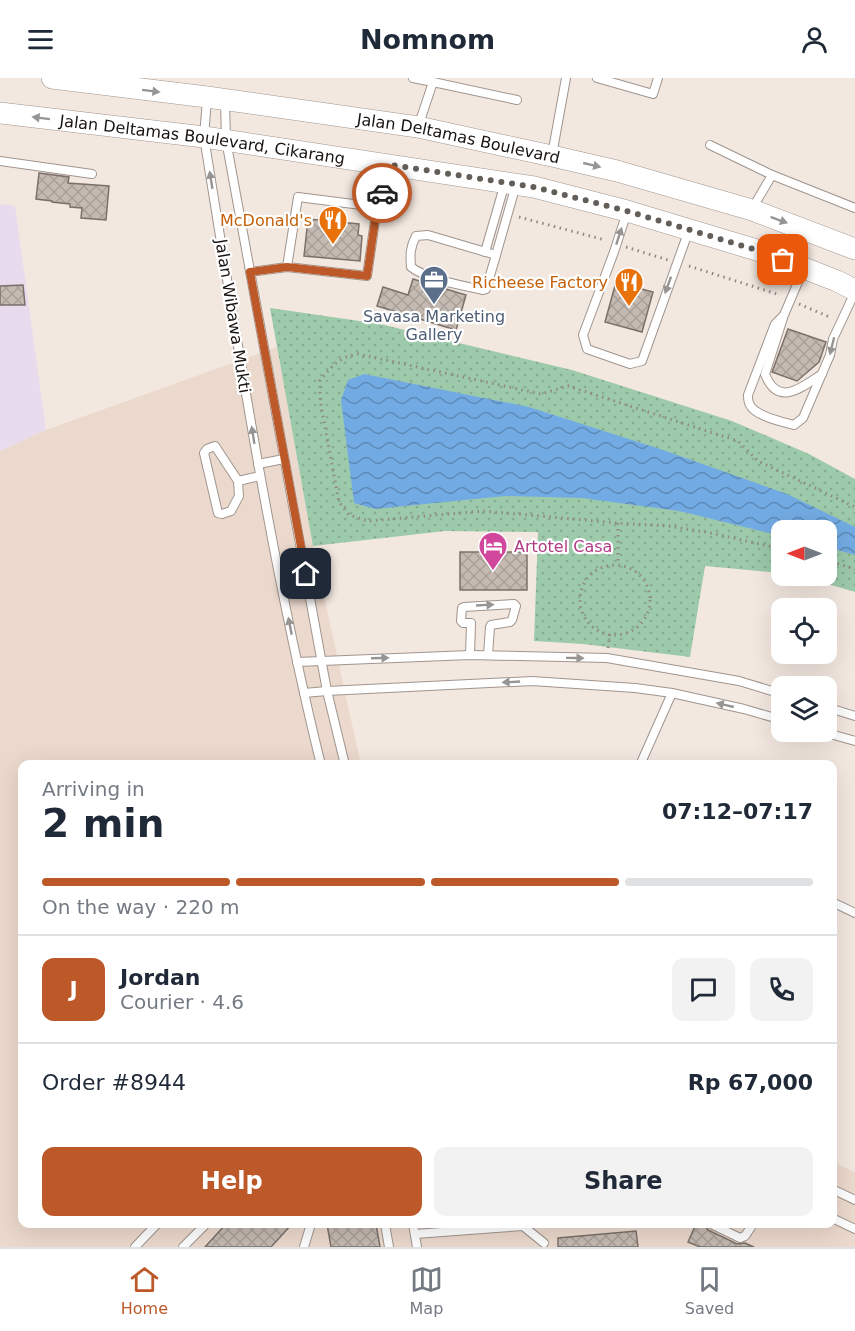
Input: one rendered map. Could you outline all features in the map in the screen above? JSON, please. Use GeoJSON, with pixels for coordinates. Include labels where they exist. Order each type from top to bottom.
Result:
{"type":"FeatureCollection","features":[{"type":"Feature","properties":{"kind":"street","name":"Jalan Deltamas Boulevard"},"geometry":{"type":"LineString","coordinates":[[52,78],[418,127],[617,171],[752,210],[855,249]]}},
{"type":"Feature","properties":{"kind":"street","name":"Jalan Deltamas Boulevard, Cikarang"},"geometry":{"type":"LineString","coordinates":[[0,113],[204,137],[534,187],[627,211],[763,252],[855,291]]}},
{"type":"Feature","properties":{"kind":"lane"},"geometry":{"type":"LineString","coordinates":[[413,78],[517,100]]}},
{"type":"Feature","properties":{"kind":"lane"},"geometry":{"type":"LineString","coordinates":[[552,156],[566,78]]}},
{"type":"Feature","properties":{"kind":"lane"},"geometry":{"type":"LineString","coordinates":[[597,78],[653,94],[658,78]]}},
{"type":"Feature","properties":{"kind":"lane"},"geometry":{"type":"LineString","coordinates":[[418,127],[433,82]]}},
{"type":"Feature","properties":{"kind":"lane","name":"Jalan Wibawa Mukti"},"geometry":{"type":"LineString","coordinates":[[216,99],[204,137],[260,476],[297,662],[320,760]]}},
{"type":"Feature","properties":{"kind":"lane","name":"Jalan Wibawa Mukti"},"geometry":{"type":"LineString","coordinates":[[216,99],[226,141],[321,660],[344,760]]}},
{"type":"Feature","properties":{"kind":"lane"},"geometry":{"type":"LineString","coordinates":[[710,146],[772,175],[855,208]]}},
{"type":"Feature","properties":{"kind":"lane"},"geometry":{"type":"LineString","coordinates":[[0,161],[92,174]]}},
{"type":"Feature","properties":{"kind":"lane"},"geometry":{"type":"LineString","coordinates":[[250,272],[287,267],[367,276],[377,207],[392,165]]}},
{"type":"Feature","properties":{"kind":"lane"},"geometry":{"type":"LineString","coordinates":[[752,210],[772,175]]}},
{"type":"Feature","properties":{"kind":"lane"},"geometry":{"type":"LineString","coordinates":[[496,255],[428,235],[416,236],[410,255],[411,267],[417,272],[458,284],[486,289],[489,284],[508,214],[511,184]]}},
{"type":"Feature","properties":{"kind":"lane"},"geometry":{"type":"LineString","coordinates":[[485,252],[511,184]]}},
{"type":"Feature","properties":{"kind":"lane"},"geometry":{"type":"LineString","coordinates":[[287,267],[298,197],[377,207]]}},
{"type":"Feature","properties":{"kind":"lane"},"geometry":{"type":"LineString","coordinates":[[627,211],[583,335],[587,349],[630,364],[642,361],[689,230]]}},
{"type":"Feature","properties":{"kind":"lane"},"geometry":{"type":"LineString","coordinates":[[804,268],[784,315],[765,374],[775,390],[787,393],[795,391],[823,374]]}},
{"type":"Feature","properties":{"kind":"lane"},"geometry":{"type":"LineString","coordinates":[[784,315],[775,324],[748,395],[750,406],[755,411],[794,425],[803,418],[823,374],[833,339],[855,291]]}},
{"type":"Feature","properties":{"kind":"lane"},"geometry":{"type":"LineString","coordinates":[[215,446],[238,481],[239,496],[231,511],[219,513],[204,453],[207,449],[215,446]]}},
{"type":"Feature","properties":{"kind":"lane"},"geometry":{"type":"LineString","coordinates":[[258,464],[284,459]]}},
{"type":"Feature","properties":{"kind":"lane"},"geometry":{"type":"LineString","coordinates":[[238,481],[260,476]]}},
{"type":"Feature","properties":{"kind":"lane"},"geometry":{"type":"LineString","coordinates":[[470,655],[471,623],[461,621],[462,608],[464,606],[514,604],[516,606],[510,622],[490,627],[489,655]]}},
{"type":"Feature","properties":{"kind":"lane"},"geometry":{"type":"LineString","coordinates":[[297,662],[470,655],[607,658],[739,681],[771,691]]}},
{"type":"Feature","properties":{"kind":"lane"},"geometry":{"type":"LineString","coordinates":[[304,693],[532,681],[635,688],[672,693],[771,717]]}},
{"type":"Feature","properties":{"kind":"lane"},"geometry":{"type":"LineString","coordinates":[[642,760],[672,693]]}},
{"type":"Feature","properties":{"kind":"lane"},"geometry":{"type":"LineString","coordinates":[[837,710],[855,716]]}},
{"type":"Feature","properties":{"kind":"lane"},"geometry":{"type":"LineString","coordinates":[[837,736],[855,741]]}},
{"type":"Feature","properties":{"kind":"lane"},"geometry":{"type":"LineString","coordinates":[[837,904],[855,913]]}},
{"type":"Feature","properties":{"kind":"lane"},"geometry":{"type":"LineString","coordinates":[[837,1191],[855,1200]]}},
{"type":"Feature","properties":{"kind":"lane"},"geometry":{"type":"LineString","coordinates":[[837,1220],[855,1229]]}},
{"type":"Feature","properties":{"kind":"lane"},"geometry":{"type":"LineString","coordinates":[[135,1247],[153,1228]]}},
{"type":"Feature","properties":{"kind":"lane"},"geometry":{"type":"LineString","coordinates":[[183,1247],[202,1228]]}},
{"type":"Feature","properties":{"kind":"lane"},"geometry":{"type":"LineString","coordinates":[[304,1247],[310,1228]]}},
{"type":"Feature","properties":{"kind":"lane"},"geometry":{"type":"LineString","coordinates":[[386,1228],[388,1247]]}},
{"type":"Feature","properties":{"kind":"lane"},"geometry":{"type":"LineString","coordinates":[[414,1228],[417,1247]]}},
{"type":"Feature","properties":{"kind":"lane"},"geometry":{"type":"LineString","coordinates":[[415,1234],[466,1228]]}},
{"type":"Feature","properties":{"kind":"lane"},"geometry":{"type":"LineString","coordinates":[[526,1228],[544,1244]]}},
{"type":"Feature","properties":{"kind":"lane"},"geometry":{"type":"LineString","coordinates":[[720,1228],[742,1238],[750,1228]]}},
{"type":"Feature","properties":{"kind":"path"},"geometry":{"type":"LineString","coordinates":[[508,214],[617,244],[774,293],[841,322]]}},
{"type":"Feature","properties":{"kind":"path"},"geometry":{"type":"LineString","coordinates":[[771,546],[711,532],[669,526],[483,511],[368,521],[350,515],[339,502],[320,400],[320,380],[344,356],[358,354],[541,394],[568,386],[738,441],[758,461],[855,507]]}},
{"type":"Feature","properties":{"kind":"path"},"geometry":{"type":"LineString","coordinates":[[618,523],[618,564]]}},
{"type":"Feature","properties":{"kind":"path"},"geometry":{"type":"LineString","coordinates":[[837,563],[855,569]]}},
{"type":"Feature","properties":{"kind":"path"},"geometry":{"type":"LineString","coordinates":[[618,564],[632,568],[642,577],[649,590],[650,604],[645,617],[636,628],[624,634],[610,634],[597,630],[587,621],[581,609],[580,595],[584,582],[593,572],[605,566],[618,564]]}},
{"type":"Feature","properties":{"kind":"shaded area"},"geometry":{"type":"Polygon","coordinates":[[[0,204],[15,206],[46,430],[0,451],[0,204]]]}},
{"type":"Feature","properties":{"kind":"shaded area"},"geometry":{"type":"Polygon","coordinates":[[[277,347],[313,546],[360,760],[18,760],[18,1228],[837,1228],[837,1164],[855,1172],[855,1247],[0,1247],[0,451],[46,430],[277,347]]]}},
{"type":"Feature","properties":{"kind":"green space"},"geometry":{"type":"Polygon","coordinates":[[[270,308],[380,324],[572,370],[732,421],[809,454],[855,479],[855,592],[835,586],[837,586],[837,520],[771,520],[771,572],[705,566],[690,657],[583,644],[534,641],[538,532],[445,531],[313,546],[270,308]]]}},
{"type":"Feature","properties":{"kind":"water"},"geometry":{"type":"Polygon","coordinates":[[[364,374],[529,407],[663,450],[787,494],[855,527],[855,555],[837,550],[837,520],[771,520],[771,534],[679,511],[582,498],[505,496],[375,509],[354,503],[341,400],[348,380],[364,374]]]}},
{"type":"Feature","properties":{"kind":"building"},"geometry":{"type":"Polygon","coordinates":[[[39,173],[69,177],[68,183],[109,186],[106,220],[81,218],[82,208],[36,199],[39,173]]]}},
{"type":"Feature","properties":{"kind":"building","name":"McDonald's"},"geometry":{"type":"Polygon","coordinates":[[[308,219],[359,224],[358,235],[362,236],[360,261],[304,256],[308,219]]]}},
{"type":"Feature","properties":{"kind":"building","name":"Savasa Marketing Gallery"},"geometry":{"type":"Polygon","coordinates":[[[413,279],[466,295],[456,330],[377,306],[383,287],[408,295],[413,279]]]}},
{"type":"Feature","properties":{"kind":"building","name":"Richeese Factory"},"geometry":{"type":"Polygon","coordinates":[[[616,282],[653,292],[642,332],[605,322],[616,282]]]}},
{"type":"Feature","properties":{"kind":"building"},"geometry":{"type":"Polygon","coordinates":[[[23,285],[25,305],[0,305],[0,286],[23,285]]]}},
{"type":"Feature","properties":{"kind":"building"},"geometry":{"type":"Polygon","coordinates":[[[788,329],[826,342],[819,362],[797,381],[772,372],[788,329]]]}},
{"type":"Feature","properties":{"kind":"building","name":"Artotel Casa"},"geometry":{"type":"Polygon","coordinates":[[[460,552],[527,552],[527,590],[460,590],[460,552]]]}},
{"type":"Feature","properties":{"kind":"building"},"geometry":{"type":"Polygon","coordinates":[[[222,1228],[288,1228],[271,1247],[205,1247],[222,1228]]]}},
{"type":"Feature","properties":{"kind":"building"},"geometry":{"type":"Polygon","coordinates":[[[328,1228],[377,1228],[380,1247],[331,1247],[328,1228]]]}},
{"type":"Feature","properties":{"kind":"building"},"geometry":{"type":"Polygon","coordinates":[[[694,1228],[707,1228],[737,1244],[745,1243],[754,1247],[700,1247],[688,1242],[694,1228]]]}},
{"type":"Feature","properties":{"kind":"building"},"geometry":{"type":"Polygon","coordinates":[[[636,1231],[638,1247],[558,1247],[558,1238],[636,1231]]]}},
{"type":"Feature","properties":{"kind":"way so far"},"geometry":{"type":"LineString","coordinates":[[382,193],[392,165],[534,187],[627,211],[783,260]]}},
{"type":"Feature","properties":{"kind":"place","name":"McDonald's"},"geometry":{"type":"Point","coordinates":[333,246]}},
{"type":"Feature","properties":{"kind":"place","name":"Savasa Marketing Gallery"},"geometry":{"type":"Point","coordinates":[434,306]}},
{"type":"Feature","properties":{"kind":"place","name":"Richeese Factory"},"geometry":{"type":"Point","coordinates":[629,308]}},
{"type":"Feature","properties":{"kind":"place","name":"Artotel Casa"},"geometry":{"type":"Point","coordinates":[493,572]}},
{"type":"Feature","properties":{"kind":"route"},"geometry":{"type":"LineString","coordinates":[[306,574],[250,272],[287,267],[367,276],[377,207],[382,193]]}}]}
